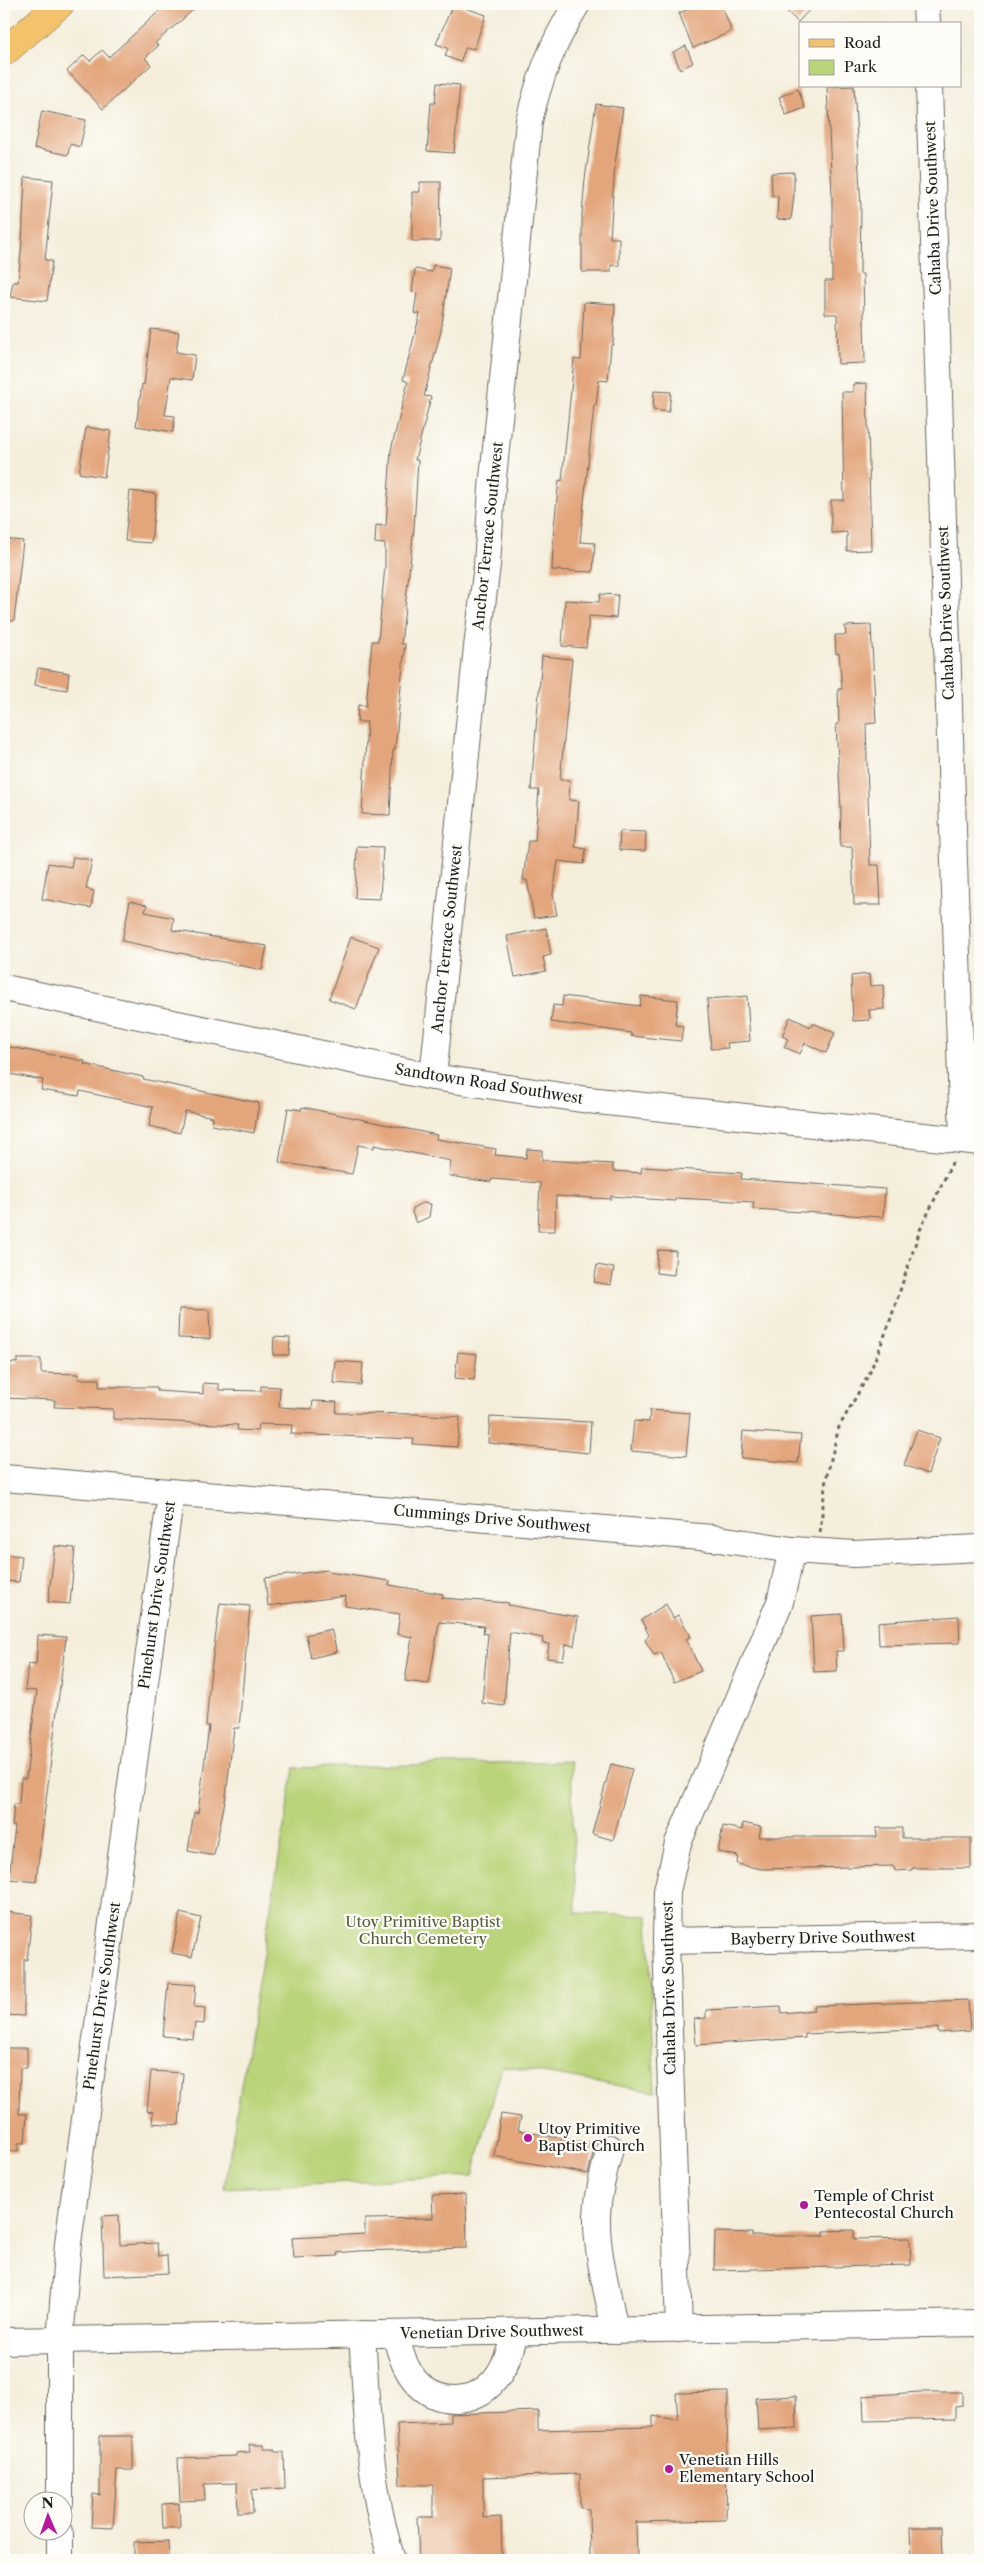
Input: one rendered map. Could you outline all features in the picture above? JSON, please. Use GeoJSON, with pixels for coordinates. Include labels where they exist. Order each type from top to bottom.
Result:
{"type":"FeatureCollection","features":[{"type":"Feature","properties":{"kind":"main road"},"geometry":{"type":"LineString","coordinates":[[4,52],[60,4]]}},
{"type":"Feature","properties":{"kind":"street","name":"Anchor Terrace Southwest"},"geometry":{"type":"LineString","coordinates":[[433,1077],[476,647],[487,565],[492,488],[529,121],[540,77],[558,34],[577,4]]}},
{"type":"Feature","properties":{"kind":"street"},"geometry":{"type":"LineString","coordinates":[[926,4],[927,22]]}},
{"type":"Feature","properties":{"kind":"street","name":"Cahaba Drive Southwest"},"geometry":{"type":"LineString","coordinates":[[929,88],[972,1141]]}},
{"type":"Feature","properties":{"kind":"street","name":"Sandtown Road Southwest"},"geometry":{"type":"LineString","coordinates":[[4,988],[433,1077],[588,1100],[972,1141]]}},
{"type":"Feature","properties":{"kind":"street","name":"Cummings Drive Southwest"},"geometry":{"type":"LineString","coordinates":[[4,1478],[712,1538],[818,1552],[854,1554],[980,1548]]}},
{"type":"Feature","properties":{"kind":"street","name":"Pinehurst Drive Southwest"},"geometry":{"type":"LineString","coordinates":[[60,2492],[60,2340],[70,2233],[171,1492]]}},
{"type":"Feature","properties":{"kind":"street","name":"Cahaba Drive Southwest"},"geometry":{"type":"LineString","coordinates":[[679,2329],[666,1941],[667,1891],[678,1843],[780,1602],[792,1550]]}},
{"type":"Feature","properties":{"kind":"street","name":"Bayberry Drive Southwest"},"geometry":{"type":"LineString","coordinates":[[666,1941],[980,1935]]}},
{"type":"Feature","properties":{"kind":"street"},"geometry":{"type":"LineString","coordinates":[[610,2148],[600,2189],[597,2217],[599,2244],[615,2330]]}},
{"type":"Feature","properties":{"kind":"street","name":"Venetian Drive Southwest"},"geometry":{"type":"LineString","coordinates":[[4,2341],[980,2323]]}},
{"type":"Feature","properties":{"kind":"street"},"geometry":{"type":"LineString","coordinates":[[396,2334],[400,2354],[409,2373],[429,2394],[443,2399],[465,2399],[481,2393],[492,2383],[510,2350],[514,2332]]}},
{"type":"Feature","properties":{"kind":"street"},"geometry":{"type":"LineString","coordinates":[[362,2334],[368,2426],[380,2522],[392,2560]]}},
{"type":"Feature","properties":{"kind":"street"},"geometry":{"type":"LineString","coordinates":[[60,2542],[60,2560]]}},
{"type":"Feature","properties":{"kind":"path"},"geometry":{"type":"LineString","coordinates":[[818,1552],[826,1479],[839,1427],[870,1372],[888,1327],[920,1230],[972,1141]]}},
{"type":"Feature","properties":{"kind":"green space","name":"Utoy Primitive Baptist Church Cemetery"},"geometry":{"type":"Polygon","coordinates":[[[571,1761],[576,1913],[648,1916],[655,2092],[502,2066],[473,2176],[224,2188],[294,1768],[571,1761]]]}},
{"type":"Feature","properties":{"kind":"building"},"geometry":{"type":"Polygon","coordinates":[[[167,4],[200,4],[155,43],[158,46],[145,58],[151,65],[103,109],[67,71],[84,55],[90,61],[102,50],[109,57],[167,4]]]}},
{"type":"Feature","properties":{"kind":"building"},"geometry":{"type":"Polygon","coordinates":[[[453,4],[486,15],[474,49],[466,47],[460,62],[445,56],[448,48],[436,44],[453,4]]]}},
{"type":"Feature","properties":{"kind":"building"},"geometry":{"type":"Polygon","coordinates":[[[702,4],[721,4],[730,26],[730,32],[693,48],[679,13],[702,4]]]}},
{"type":"Feature","properties":{"kind":"building"},"geometry":{"type":"Polygon","coordinates":[[[779,4],[815,4],[798,22],[779,4]]]}},
{"type":"Feature","properties":{"kind":"building"},"geometry":{"type":"Polygon","coordinates":[[[686,46],[693,63],[680,69],[673,52],[686,46]]]}},
{"type":"Feature","properties":{"kind":"building"},"geometry":{"type":"Polygon","coordinates":[[[437,83],[460,85],[454,153],[427,151],[431,103],[435,103],[437,83]]]}},
{"type":"Feature","properties":{"kind":"building"},"geometry":{"type":"Polygon","coordinates":[[[827,88],[854,88],[861,207],[860,274],[863,274],[865,363],[838,364],[837,314],[825,314],[825,281],[832,281],[832,195],[827,88]]]}},
{"type":"Feature","properties":{"kind":"building"},"geometry":{"type":"Polygon","coordinates":[[[798,89],[805,108],[786,115],[779,97],[798,89]]]}},
{"type":"Feature","properties":{"kind":"building"},"geometry":{"type":"Polygon","coordinates":[[[596,104],[623,108],[615,164],[610,238],[619,238],[619,266],[611,265],[611,272],[582,272],[582,214],[596,104]]]}},
{"type":"Feature","properties":{"kind":"building"},"geometry":{"type":"Polygon","coordinates":[[[42,111],[86,120],[80,147],[70,144],[68,155],[34,148],[42,111]]]}},
{"type":"Feature","properties":{"kind":"building"},"geometry":{"type":"Polygon","coordinates":[[[794,172],[791,220],[777,219],[778,196],[772,196],[771,173],[794,172]]]}},
{"type":"Feature","properties":{"kind":"building"},"geometry":{"type":"Polygon","coordinates":[[[25,177],[53,180],[45,260],[52,261],[47,301],[10,297],[13,282],[18,282],[25,177]]]}},
{"type":"Feature","properties":{"kind":"building"},"geometry":{"type":"Polygon","coordinates":[[[420,182],[441,182],[440,241],[412,241],[412,192],[420,192],[420,182]]]}},
{"type":"Feature","properties":{"kind":"building"},"geometry":{"type":"Polygon","coordinates":[[[433,265],[450,268],[441,331],[424,396],[431,397],[415,460],[418,460],[414,528],[401,644],[405,644],[395,750],[393,750],[390,815],[362,814],[367,722],[357,722],[358,705],[366,706],[372,641],[378,641],[385,566],[385,544],[375,543],[376,525],[386,526],[391,450],[408,382],[403,380],[420,314],[414,313],[417,293],[412,292],[415,269],[432,272],[433,265]]]}},
{"type":"Feature","properties":{"kind":"building"},"geometry":{"type":"Polygon","coordinates":[[[584,302],[615,304],[613,345],[611,345],[608,381],[599,380],[596,405],[594,405],[580,542],[595,543],[593,572],[552,570],[554,527],[559,480],[562,481],[574,359],[581,360],[584,302]]]}},
{"type":"Feature","properties":{"kind":"building"},"geometry":{"type":"Polygon","coordinates":[[[151,329],[179,332],[176,352],[195,355],[192,380],[171,377],[165,415],[175,416],[173,432],[136,426],[142,384],[144,385],[151,329]]]}},
{"type":"Feature","properties":{"kind":"building"},"geometry":{"type":"Polygon","coordinates":[[[867,383],[871,550],[847,551],[847,532],[831,533],[831,500],[844,500],[842,392],[853,392],[853,384],[867,383]]]}},
{"type":"Feature","properties":{"kind":"building"},"geometry":{"type":"Polygon","coordinates":[[[654,391],[671,392],[669,412],[653,410],[654,391]]]}},
{"type":"Feature","properties":{"kind":"building"},"geometry":{"type":"Polygon","coordinates":[[[86,427],[111,431],[104,477],[79,473],[86,427]]]}},
{"type":"Feature","properties":{"kind":"building"},"geometry":{"type":"Polygon","coordinates":[[[130,491],[156,494],[151,543],[125,541],[130,491]]]}},
{"type":"Feature","properties":{"kind":"building"},"geometry":{"type":"Polygon","coordinates":[[[4,539],[23,541],[14,621],[4,620],[4,539]]]}},
{"type":"Feature","properties":{"kind":"building"},"geometry":{"type":"Polygon","coordinates":[[[600,594],[618,595],[616,618],[589,616],[586,648],[562,646],[565,600],[599,602],[600,594]]]}},
{"type":"Feature","properties":{"kind":"building"},"geometry":{"type":"Polygon","coordinates":[[[871,625],[876,723],[866,724],[870,865],[879,865],[881,905],[854,905],[852,847],[840,847],[841,809],[836,724],[839,724],[838,689],[842,689],[839,653],[836,654],[835,635],[846,635],[845,626],[871,625]]]}},
{"type":"Feature","properties":{"kind":"building"},"geometry":{"type":"Polygon","coordinates":[[[542,656],[572,659],[560,780],[570,780],[569,800],[579,801],[575,847],[586,849],[584,864],[558,861],[553,894],[557,915],[534,918],[527,880],[523,880],[528,841],[535,841],[539,790],[531,790],[542,656]]]}},
{"type":"Feature","properties":{"kind":"building"},"geometry":{"type":"Polygon","coordinates":[[[38,668],[69,673],[67,690],[35,685],[38,668]]]}},
{"type":"Feature","properties":{"kind":"building"},"geometry":{"type":"Polygon","coordinates":[[[620,831],[646,832],[645,851],[619,850],[620,831]]]}},
{"type":"Feature","properties":{"kind":"building"},"geometry":{"type":"Polygon","coordinates":[[[357,846],[383,847],[380,899],[355,898],[357,846]]]}},
{"type":"Feature","properties":{"kind":"building"},"geometry":{"type":"Polygon","coordinates":[[[73,857],[92,860],[86,889],[94,891],[91,908],[42,899],[48,863],[71,867],[73,857]]]}},
{"type":"Feature","properties":{"kind":"building"},"geometry":{"type":"Polygon","coordinates":[[[130,901],[147,905],[145,912],[174,918],[172,930],[267,946],[262,970],[122,941],[130,901]]]}},
{"type":"Feature","properties":{"kind":"building"},"geometry":{"type":"Polygon","coordinates":[[[546,928],[551,955],[543,957],[546,971],[515,977],[507,936],[546,928]]]}},
{"type":"Feature","properties":{"kind":"building"},"geometry":{"type":"Polygon","coordinates":[[[351,937],[379,947],[356,1009],[329,999],[351,937]]]}},
{"type":"Feature","properties":{"kind":"building"},"geometry":{"type":"Polygon","coordinates":[[[869,974],[870,986],[883,985],[884,1009],[869,1010],[870,1020],[853,1021],[851,976],[869,974]]]}},
{"type":"Feature","properties":{"kind":"building"},"geometry":{"type":"Polygon","coordinates":[[[563,996],[640,1006],[641,996],[678,1000],[675,1025],[683,1026],[681,1041],[631,1036],[631,1033],[551,1022],[553,1005],[562,1006],[563,996]]]}},
{"type":"Feature","properties":{"kind":"building"},"geometry":{"type":"Polygon","coordinates":[[[747,996],[750,1041],[727,1043],[728,1048],[711,1049],[707,999],[747,996]]]}},
{"type":"Feature","properties":{"kind":"building"},"geometry":{"type":"Polygon","coordinates":[[[790,1017],[811,1027],[813,1023],[835,1033],[826,1053],[805,1043],[800,1054],[784,1047],[788,1039],[782,1036],[790,1017]]]}},
{"type":"Feature","properties":{"kind":"building"},"geometry":{"type":"Polygon","coordinates":[[[4,1046],[85,1061],[84,1064],[143,1077],[143,1079],[259,1103],[254,1133],[212,1125],[213,1117],[185,1111],[180,1133],[149,1126],[153,1107],[80,1091],[79,1096],[41,1090],[43,1080],[4,1073],[4,1046]]]}},
{"type":"Feature","properties":{"kind":"building"},"geometry":{"type":"Polygon","coordinates":[[[302,1107],[437,1135],[436,1139],[496,1149],[495,1155],[526,1158],[527,1149],[542,1150],[542,1160],[613,1164],[613,1171],[641,1173],[642,1167],[742,1173],[741,1179],[885,1189],[883,1217],[753,1209],[754,1202],[675,1198],[675,1201],[611,1196],[611,1199],[556,1196],[555,1231],[538,1231],[540,1183],[492,1179],[491,1182],[449,1176],[451,1161],[374,1145],[374,1148],[358,1145],[352,1174],[279,1162],[288,1108],[301,1110],[302,1107]]]}},
{"type":"Feature","properties":{"kind":"building"},"geometry":{"type":"Polygon","coordinates":[[[422,1203],[431,1204],[429,1217],[416,1223],[412,1212],[414,1207],[422,1203]]]}},
{"type":"Feature","properties":{"kind":"building"},"geometry":{"type":"Polygon","coordinates":[[[658,1250],[676,1251],[674,1275],[656,1273],[658,1250]]]}},
{"type":"Feature","properties":{"kind":"building"},"geometry":{"type":"Polygon","coordinates":[[[597,1265],[614,1268],[611,1285],[594,1282],[597,1265]]]}},
{"type":"Feature","properties":{"kind":"building"},"geometry":{"type":"Polygon","coordinates":[[[179,1309],[209,1310],[210,1339],[178,1338],[179,1309]]]}},
{"type":"Feature","properties":{"kind":"building"},"geometry":{"type":"Polygon","coordinates":[[[274,1337],[290,1338],[289,1355],[273,1355],[274,1337]]]}},
{"type":"Feature","properties":{"kind":"building"},"geometry":{"type":"Polygon","coordinates":[[[458,1352],[477,1354],[474,1380],[455,1378],[458,1352]]]}},
{"type":"Feature","properties":{"kind":"building"},"geometry":{"type":"Polygon","coordinates":[[[17,1359],[41,1359],[41,1373],[79,1374],[78,1379],[99,1379],[99,1387],[157,1387],[157,1391],[203,1394],[203,1383],[219,1384],[219,1390],[261,1391],[261,1386],[280,1387],[279,1407],[312,1409],[313,1401],[337,1402],[336,1413],[416,1414],[460,1417],[457,1447],[413,1444],[414,1439],[291,1434],[292,1425],[259,1424],[258,1431],[237,1430],[238,1425],[113,1419],[113,1409],[54,1407],[55,1400],[4,1398],[4,1362],[17,1363],[17,1359]]]}},
{"type":"Feature","properties":{"kind":"building"},"geometry":{"type":"Polygon","coordinates":[[[335,1361],[363,1363],[361,1385],[333,1383],[335,1361]]]}},
{"type":"Feature","properties":{"kind":"building"},"geometry":{"type":"Polygon","coordinates":[[[650,1410],[690,1413],[686,1456],[631,1451],[634,1421],[649,1422],[650,1410]]]}},
{"type":"Feature","properties":{"kind":"building"},"geometry":{"type":"Polygon","coordinates":[[[490,1417],[591,1422],[589,1453],[488,1443],[490,1417]]]}},
{"type":"Feature","properties":{"kind":"building"},"geometry":{"type":"Polygon","coordinates":[[[917,1430],[940,1438],[928,1474],[904,1465],[917,1430]]]}},
{"type":"Feature","properties":{"kind":"building"},"geometry":{"type":"Polygon","coordinates":[[[743,1431],[801,1435],[798,1463],[741,1458],[743,1431]]]}},
{"type":"Feature","properties":{"kind":"building"},"geometry":{"type":"Polygon","coordinates":[[[55,1546],[75,1548],[70,1604],[48,1602],[55,1546]]]}},
{"type":"Feature","properties":{"kind":"building"},"geometry":{"type":"Polygon","coordinates":[[[4,1554],[22,1556],[19,1582],[4,1581],[4,1554]]]}},
{"type":"Feature","properties":{"kind":"building"},"geometry":{"type":"Polygon","coordinates":[[[327,1570],[328,1572],[390,1581],[389,1585],[443,1594],[442,1598],[509,1603],[508,1605],[578,1617],[574,1646],[566,1644],[563,1660],[547,1658],[549,1644],[542,1643],[543,1638],[510,1632],[504,1706],[482,1703],[488,1634],[483,1633],[484,1626],[439,1622],[429,1684],[405,1681],[412,1637],[397,1634],[400,1614],[345,1606],[346,1596],[268,1606],[265,1578],[327,1570]]]}},
{"type":"Feature","properties":{"kind":"building"},"geometry":{"type":"Polygon","coordinates":[[[220,1603],[250,1606],[239,1728],[234,1728],[226,1796],[214,1855],[209,1855],[188,1851],[194,1812],[198,1813],[209,1726],[206,1726],[210,1678],[220,1603]]]}},
{"type":"Feature","properties":{"kind":"building"},"geometry":{"type":"Polygon","coordinates":[[[666,1604],[673,1618],[678,1615],[691,1636],[686,1639],[701,1671],[674,1682],[661,1652],[654,1655],[645,1640],[649,1635],[641,1620],[666,1604]]]}},
{"type":"Feature","properties":{"kind":"building"},"geometry":{"type":"Polygon","coordinates":[[[842,1614],[844,1651],[836,1651],[837,1671],[814,1672],[811,1616],[842,1614]]]}},
{"type":"Feature","properties":{"kind":"building"},"geometry":{"type":"Polygon","coordinates":[[[959,1616],[960,1643],[879,1645],[878,1622],[959,1616]]]}},
{"type":"Feature","properties":{"kind":"building"},"geometry":{"type":"Polygon","coordinates":[[[331,1629],[337,1652],[311,1658],[306,1635],[331,1629]]]}},
{"type":"Feature","properties":{"kind":"building"},"geometry":{"type":"Polygon","coordinates":[[[38,1635],[66,1637],[36,1882],[9,1879],[15,1826],[12,1826],[14,1804],[19,1804],[21,1778],[26,1778],[37,1691],[25,1690],[28,1664],[36,1665],[38,1635]]]}},
{"type":"Feature","properties":{"kind":"building"},"geometry":{"type":"Polygon","coordinates":[[[611,1764],[632,1769],[613,1840],[592,1834],[611,1764]]]}},
{"type":"Feature","properties":{"kind":"building"},"geometry":{"type":"Polygon","coordinates":[[[743,1823],[761,1827],[759,1837],[877,1837],[876,1828],[902,1828],[902,1838],[971,1838],[971,1868],[912,1868],[912,1870],[895,1871],[894,1866],[761,1869],[737,1864],[738,1856],[718,1852],[723,1826],[742,1830],[743,1823]]]}},
{"type":"Feature","properties":{"kind":"building"},"geometry":{"type":"Polygon","coordinates":[[[6,1912],[32,1915],[27,1960],[24,1959],[24,2016],[4,2015],[6,1912]]]}},
{"type":"Feature","properties":{"kind":"building"},"geometry":{"type":"Polygon","coordinates":[[[180,1913],[201,1918],[192,1957],[172,1953],[180,1913]]]}},
{"type":"Feature","properties":{"kind":"building"},"geometry":{"type":"Polygon","coordinates":[[[168,1983],[196,1985],[194,2007],[205,2008],[204,2024],[195,2023],[193,2039],[163,2036],[168,1983]]]}},
{"type":"Feature","properties":{"kind":"building"},"geometry":{"type":"Polygon","coordinates":[[[968,2000],[970,2031],[938,2033],[938,2028],[805,2034],[805,2038],[696,2045],[694,2019],[706,2018],[706,2010],[781,2006],[782,2013],[814,2010],[814,2006],[968,2000]]]}},
{"type":"Feature","properties":{"kind":"building"},"geometry":{"type":"Polygon","coordinates":[[[4,2048],[27,2048],[27,2068],[20,2068],[19,2114],[27,2114],[25,2143],[18,2143],[18,2151],[4,2150],[4,2048]]]}},
{"type":"Feature","properties":{"kind":"building"},"geometry":{"type":"Polygon","coordinates":[[[151,2071],[183,2073],[179,2125],[152,2123],[153,2112],[147,2111],[151,2071]]]}},
{"type":"Feature","properties":{"kind":"building","name":"Utoy Primitive Baptist Church"},"geometry":{"type":"Polygon","coordinates":[[[501,2114],[521,2117],[518,2130],[595,2145],[588,2174],[494,2156],[501,2114]]]}},
{"type":"Feature","properties":{"kind":"building"},"geometry":{"type":"Polygon","coordinates":[[[466,2194],[467,2248],[358,2251],[337,2253],[338,2256],[294,2258],[292,2238],[365,2234],[365,2219],[433,2218],[432,2195],[466,2194]]]}},
{"type":"Feature","properties":{"kind":"building"},"geometry":{"type":"Polygon","coordinates":[[[119,2215],[120,2245],[157,2243],[158,2256],[167,2255],[168,2273],[104,2276],[102,2216],[119,2215]]]}},
{"type":"Feature","properties":{"kind":"building"},"geometry":{"type":"Polygon","coordinates":[[[854,2230],[854,2239],[910,2238],[911,2265],[714,2270],[715,2232],[752,2233],[752,2236],[824,2236],[824,2231],[854,2230]]]}},
{"type":"Feature","properties":{"kind":"building"},"geometry":{"type":"Polygon","coordinates":[[[728,2392],[726,2520],[636,2522],[637,2560],[590,2560],[589,2509],[580,2508],[580,2474],[483,2477],[483,2518],[501,2517],[502,2560],[419,2560],[417,2517],[433,2517],[433,2485],[400,2485],[397,2424],[451,2422],[451,2414],[538,2411],[538,2430],[653,2427],[653,2416],[678,2420],[676,2393],[728,2392]]]}},
{"type":"Feature","properties":{"kind":"building"},"geometry":{"type":"Polygon","coordinates":[[[919,2392],[962,2392],[962,2406],[955,2407],[955,2419],[864,2421],[863,2396],[919,2392]]]}},
{"type":"Feature","properties":{"kind":"building"},"geometry":{"type":"Polygon","coordinates":[[[796,2396],[797,2428],[758,2430],[756,2398],[796,2396]]]}},
{"type":"Feature","properties":{"kind":"building"},"geometry":{"type":"Polygon","coordinates":[[[100,2436],[133,2436],[133,2470],[117,2470],[113,2528],[91,2527],[93,2494],[100,2495],[100,2436]]]}},
{"type":"Feature","properties":{"kind":"building"},"geometry":{"type":"Polygon","coordinates":[[[249,2445],[264,2445],[264,2449],[275,2449],[275,2452],[284,2452],[285,2488],[252,2490],[253,2513],[238,2513],[237,2483],[204,2484],[205,2500],[180,2501],[178,2458],[236,2456],[236,2453],[250,2452],[249,2445]]]}},
{"type":"Feature","properties":{"kind":"building"},"geometry":{"type":"Polygon","coordinates":[[[179,2503],[180,2528],[163,2528],[162,2504],[179,2503]]]}},
{"type":"Feature","properties":{"kind":"building"},"geometry":{"type":"Polygon","coordinates":[[[910,2527],[942,2527],[943,2560],[911,2560],[910,2527]]]}},
{"type":"Feature","properties":{"kind":"building"},"geometry":{"type":"Polygon","coordinates":[[[168,2541],[169,2560],[134,2560],[134,2542],[168,2541]]]}},
{"type":"Feature","properties":{"kind":"place","name":"Utoy Primitive Baptist Church"},"geometry":{"type":"Point","coordinates":[528,2138]}},
{"type":"Feature","properties":{"kind":"place","name":"Temple of Christ Pentecostal Church"},"geometry":{"type":"Point","coordinates":[804,2205]}},
{"type":"Feature","properties":{"kind":"place","name":"Venetian Hills Elementary School"},"geometry":{"type":"Point","coordinates":[669,2469]}}]}
